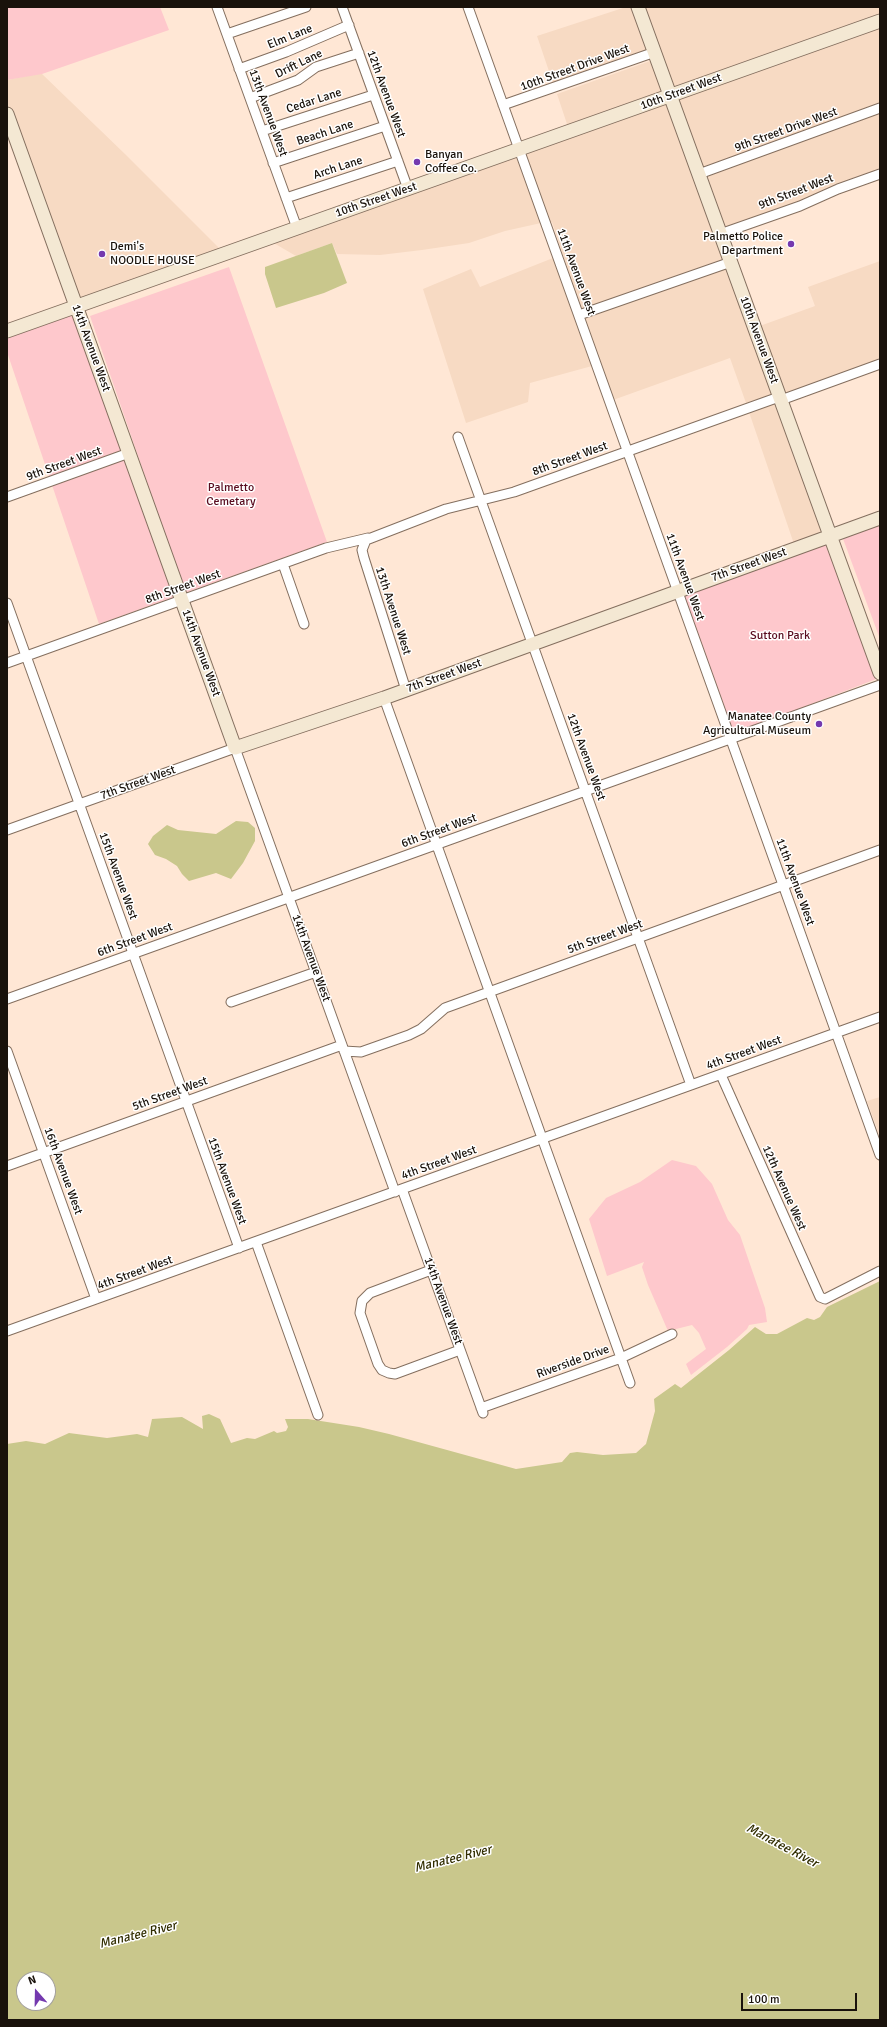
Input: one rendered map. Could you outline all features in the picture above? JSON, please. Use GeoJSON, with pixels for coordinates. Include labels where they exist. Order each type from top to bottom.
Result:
{"type":"FeatureCollection","features":[{"type":"Feature","properties":{"kind":"street","name":"13th Avenue West"},"geometry":{"type":"LineString","coordinates":[[218,7],[297,228]]}},
{"type":"Feature","properties":{"kind":"street"},"geometry":{"type":"LineString","coordinates":[[227,34],[306,7]]}},
{"type":"Feature","properties":{"kind":"street","name":"12th Avenue West"},"geometry":{"type":"LineString","coordinates":[[342,7],[408,189]]}},
{"type":"Feature","properties":{"kind":"street","name":"11th Avenue West"},"geometry":{"type":"LineString","coordinates":[[468,7],[880,1155]]}},
{"type":"Feature","properties":{"kind":"street","name":"10th Avenue West"},"geometry":{"type":"LineString","coordinates":[[638,7],[880,672]]}},
{"type":"Feature","properties":{"kind":"street","name":"10th Street West"},"geometry":{"type":"LineString","coordinates":[[7,332],[880,21]]}},
{"type":"Feature","properties":{"kind":"street","name":"Elm Lane"},"geometry":{"type":"LineString","coordinates":[[239,69],[286,52],[349,25]]}},
{"type":"Feature","properties":{"kind":"street","name":"10th Street Drive West"},"geometry":{"type":"LineString","coordinates":[[503,105],[655,52]]}},
{"type":"Feature","properties":{"kind":"street","name":"Drift Lane"},"geometry":{"type":"LineString","coordinates":[[250,98],[298,80],[316,67],[359,53]]}},
{"type":"Feature","properties":{"kind":"street","name":"Cedar Lane"},"geometry":{"type":"LineString","coordinates":[[262,131],[374,95]]}},
{"type":"Feature","properties":{"kind":"street","name":"9th Street Drive West"},"geometry":{"type":"LineString","coordinates":[[699,174],[880,108]]}},
{"type":"Feature","properties":{"kind":"street","name":"14th Avenue West"},"geometry":{"type":"LineString","coordinates":[[7,114],[343,1048],[398,1191],[431,1270],[482,1410]]}},
{"type":"Feature","properties":{"kind":"street","name":"Beach Lane"},"geometry":{"type":"LineString","coordinates":[[273,163],[385,126]]}},
{"type":"Feature","properties":{"kind":"street","name":"Arch Lane"},"geometry":{"type":"LineString","coordinates":[[286,198],[398,161]]}},
{"type":"Feature","properties":{"kind":"street","name":"9th Street West"},"geometry":{"type":"LineString","coordinates":[[720,234],[800,206],[838,189],[880,174]]}},
{"type":"Feature","properties":{"kind":"street"},"geometry":{"type":"LineString","coordinates":[[578,316],[731,262]]}},
{"type":"Feature","properties":{"kind":"street","name":"8th Street West"},"geometry":{"type":"LineString","coordinates":[[7,663],[326,548],[367,539],[446,509],[514,492],[627,450],[880,364]]}},
{"type":"Feature","properties":{"kind":"street","name":"12th Avenue West"},"geometry":{"type":"LineString","coordinates":[[458,437],[691,1085]]}},
{"type":"Feature","properties":{"kind":"street","name":"9th Street West"},"geometry":{"type":"LineString","coordinates":[[7,497],[129,453]]}},
{"type":"Feature","properties":{"kind":"street","name":"7th Street West"},"geometry":{"type":"LineString","coordinates":[[7,830],[235,748],[384,698],[880,518]]}},
{"type":"Feature","properties":{"kind":"street","name":"13th Avenue West"},"geometry":{"type":"LineString","coordinates":[[367,539],[362,550],[364,558],[406,690]]}},
{"type":"Feature","properties":{"kind":"street"},"geometry":{"type":"LineString","coordinates":[[283,564],[304,624]]}},
{"type":"Feature","properties":{"kind":"street","name":"15th Avenue West"},"geometry":{"type":"LineString","coordinates":[[7,603],[239,1248]]}},
{"type":"Feature","properties":{"kind":"street","name":"6th Street West"},"geometry":{"type":"LineString","coordinates":[[7,999],[880,685]]}},
{"type":"Feature","properties":{"kind":"street"},"geometry":{"type":"LineString","coordinates":[[384,698],[630,1383]]}},
{"type":"Feature","properties":{"kind":"street","name":"5th Street West"},"geometry":{"type":"LineString","coordinates":[[7,1166],[343,1048],[362,1052],[409,1035],[421,1029],[445,1008],[880,850]]}},
{"type":"Feature","properties":{"kind":"street"},"geometry":{"type":"LineString","coordinates":[[231,1002],[316,972]]}},
{"type":"Feature","properties":{"kind":"street","name":"4th Street West"},"geometry":{"type":"LineString","coordinates":[[7,1331],[880,1018]]}},
{"type":"Feature","properties":{"kind":"street","name":"16th Avenue West"},"geometry":{"type":"LineString","coordinates":[[7,1051],[96,1299]]}},
{"type":"Feature","properties":{"kind":"street","name":"12th Avenue West"},"geometry":{"type":"LineString","coordinates":[[721,1075],[817,1293],[822,1299],[832,1296],[880,1271]]}},
{"type":"Feature","properties":{"kind":"street"},"geometry":{"type":"LineString","coordinates":[[256,1242],[318,1415]]}},
{"type":"Feature","properties":{"kind":"street"},"geometry":{"type":"LineString","coordinates":[[431,1270],[370,1293],[362,1301],[360,1313],[378,1364],[382,1370],[395,1374],[460,1350]]}},
{"type":"Feature","properties":{"kind":"street","name":"Riverside Drive"},"geometry":{"type":"LineString","coordinates":[[482,1410],[622,1358],[672,1334]]}},
{"type":"Feature","properties":{"kind":"shaded area"},"geometry":{"type":"Polygon","coordinates":[[[626,7],[634,7],[650,51],[554,86],[537,36],[626,7]]]}},
{"type":"Feature","properties":{"kind":"shaded area"},"geometry":{"type":"Polygon","coordinates":[[[642,7],[880,7],[880,16],[672,90],[642,7]]]}},
{"type":"Feature","properties":{"kind":"shaded area"},"geometry":{"type":"Polygon","coordinates":[[[880,26],[880,103],[702,168],[675,98],[880,26]]]}},
{"type":"Feature","properties":{"kind":"shaded area"},"geometry":{"type":"Polygon","coordinates":[[[653,60],[665,93],[568,127],[557,94],[653,60]]]}},
{"type":"Feature","properties":{"kind":"shaded area"},"geometry":{"type":"Polygon","coordinates":[[[41,73],[221,250],[78,301],[7,102],[7,80],[41,73]]]}},
{"type":"Feature","properties":{"kind":"shaded area"},"geometry":{"type":"Polygon","coordinates":[[[668,101],[725,259],[581,310],[552,222],[549,222],[524,152],[668,101]]]}},
{"type":"Feature","properties":{"kind":"shaded area"},"geometry":{"type":"Polygon","coordinates":[[[880,113],[880,169],[836,185],[798,202],[723,228],[705,176],[880,113]]]}},
{"type":"Feature","properties":{"kind":"shaded area"},"geometry":{"type":"Polygon","coordinates":[[[517,155],[541,223],[505,231],[469,243],[380,255],[337,254],[332,243],[296,256],[272,242],[517,155]]]}},
{"type":"Feature","properties":{"kind":"shaded area"},"geometry":{"type":"Polygon","coordinates":[[[553,258],[592,366],[530,383],[528,402],[466,423],[423,289],[471,269],[480,287],[553,258]]]}},
{"type":"Feature","properties":{"kind":"shaded area"},"geometry":{"type":"Polygon","coordinates":[[[880,261],[880,359],[783,395],[757,327],[815,306],[808,287],[880,261]]]}},
{"type":"Feature","properties":{"kind":"shaded area"},"geometry":{"type":"Polygon","coordinates":[[[728,267],[774,394],[746,403],[730,358],[613,400],[584,318],[728,267]]]}},
{"type":"Feature","properties":{"kind":"shaded area"},"geometry":{"type":"Polygon","coordinates":[[[777,402],[825,532],[794,544],[749,412],[777,402]]]}},
{"type":"Feature","properties":{"kind":"shaded area"},"geometry":{"type":"Polygon","coordinates":[[[880,1097],[880,1137],[867,1101],[880,1097]]]}},
{"type":"Feature","properties":{"kind":"green space"},"geometry":{"type":"Polygon","coordinates":[[[7,7],[160,7],[169,30],[42,74],[7,80],[7,7]]]}},
{"type":"Feature","properties":{"kind":"green space","name":"Palmetto Cemetary"},"geometry":{"type":"Polygon","coordinates":[[[229,267],[327,542],[185,593],[90,316],[229,267]]]}},
{"type":"Feature","properties":{"kind":"green space"},"geometry":{"type":"Polygon","coordinates":[[[74,312],[174,597],[99,624],[7,352],[7,336],[74,312]]]}},
{"type":"Feature","properties":{"kind":"green space"},"geometry":{"type":"Polygon","coordinates":[[[880,522],[880,639],[842,536],[880,522]]]}},
{"type":"Feature","properties":{"kind":"green space","name":"Sutton Park"},"geometry":{"type":"Polygon","coordinates":[[[829,539],[879,678],[733,734],[681,593],[829,539]]]}},
{"type":"Feature","properties":{"kind":"green space"},"geometry":{"type":"Polygon","coordinates":[[[672,1160],[696,1166],[712,1184],[728,1220],[740,1235],[765,1308],[767,1322],[749,1325],[747,1329],[727,1347],[691,1375],[686,1364],[706,1349],[699,1333],[692,1325],[668,1331],[648,1285],[642,1267],[644,1262],[607,1276],[589,1219],[606,1198],[640,1182],[672,1160]]]}},
{"type":"Feature","properties":{"kind":"water"},"geometry":{"type":"Polygon","coordinates":[[[332,243],[347,283],[324,293],[276,308],[265,274],[265,267],[332,243]]]}},
{"type":"Feature","properties":{"kind":"water"},"geometry":{"type":"Polygon","coordinates":[[[236,821],[248,822],[255,828],[255,841],[243,863],[231,879],[216,873],[189,881],[177,866],[166,859],[155,855],[148,844],[153,836],[167,825],[178,830],[216,834],[236,821]]]}},
{"type":"Feature","properties":{"kind":"water","name":"Manatee River"},"geometry":{"type":"Polygon","coordinates":[[[880,1281],[880,2020],[7,2020],[7,1444],[26,1441],[45,1444],[69,1433],[107,1438],[137,1434],[148,1437],[152,1419],[182,1417],[203,1429],[202,1416],[209,1414],[220,1419],[231,1443],[247,1438],[255,1439],[274,1431],[277,1433],[286,1431],[288,1427],[285,1419],[308,1419],[359,1427],[389,1434],[516,1469],[562,1462],[570,1453],[577,1452],[603,1455],[636,1453],[646,1444],[655,1411],[654,1399],[675,1384],[681,1388],[729,1350],[755,1327],[766,1334],[777,1334],[807,1318],[814,1320],[820,1317],[827,1307],[880,1281]]]}},
{"type":"Feature","properties":{"kind":"place","name":"Banyan Coffee Co."},"geometry":{"type":"Point","coordinates":[417,162]}},
{"type":"Feature","properties":{"kind":"place","name":"Palmetto Police Department"},"geometry":{"type":"Point","coordinates":[791,244]}},
{"type":"Feature","properties":{"kind":"place","name":"Demi's NOODLE HOUSE"},"geometry":{"type":"Point","coordinates":[102,254]}},
{"type":"Feature","properties":{"kind":"place","name":"Manatee County Agricultural Museum"},"geometry":{"type":"Point","coordinates":[819,724]}}]}
